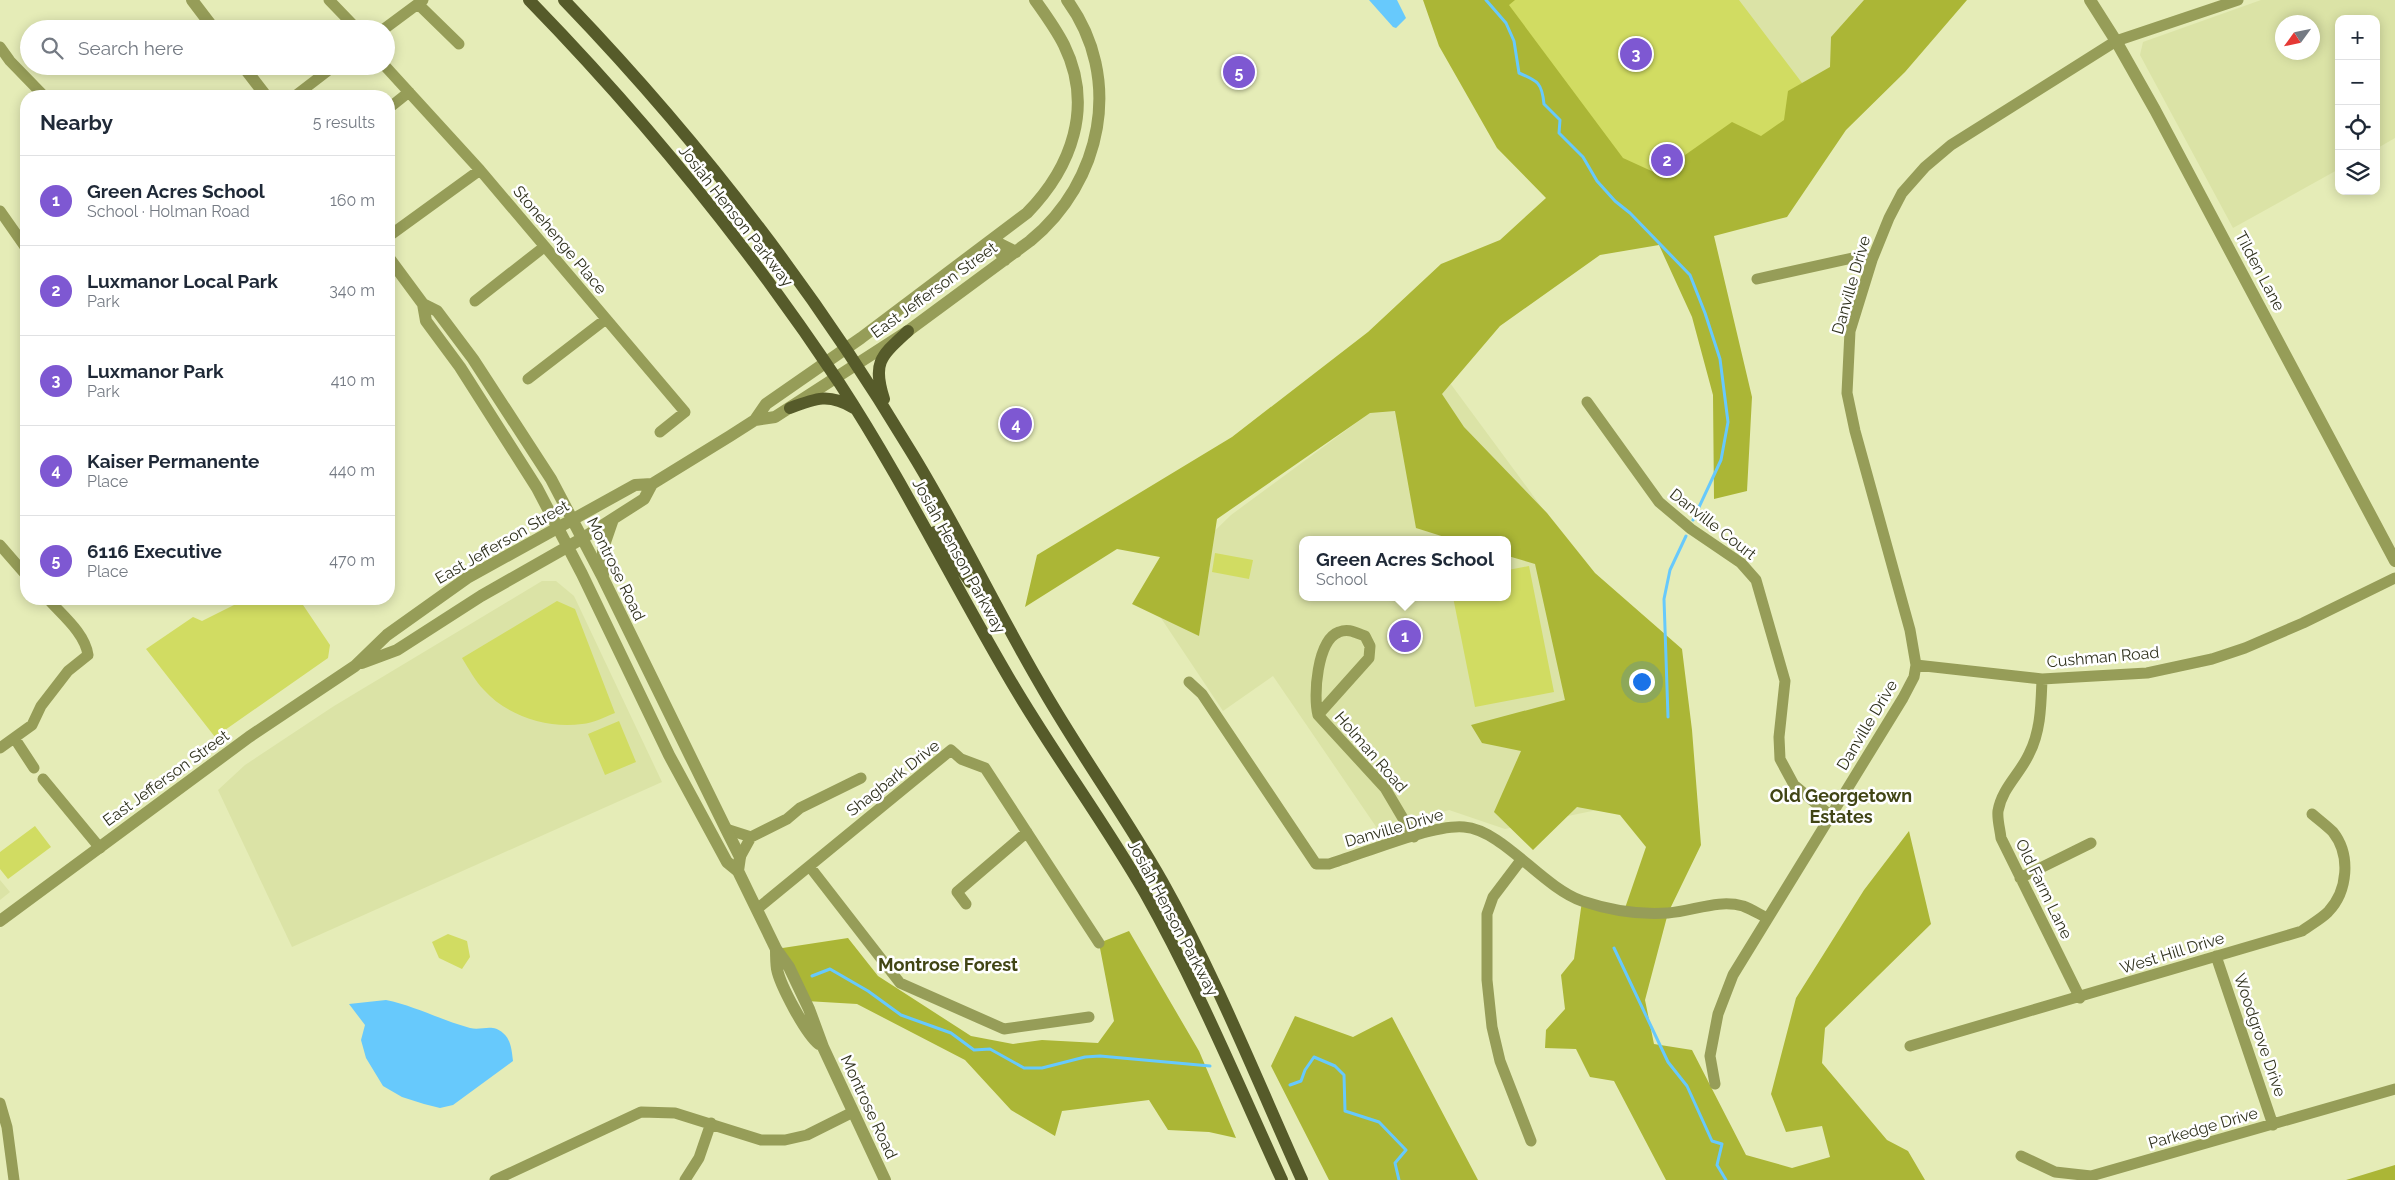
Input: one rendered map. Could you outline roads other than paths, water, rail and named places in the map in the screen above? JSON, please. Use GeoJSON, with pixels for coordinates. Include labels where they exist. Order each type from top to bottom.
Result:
{"type":"FeatureCollection","features":[{"type":"Feature","properties":{"kind":"main road","name":"Josiah Henson Parkway"},"geometry":{"type":"LineString","coordinates":[[529,0],[623,100],[691,183],[777,293],[836,378],[916,512],[1024,703],[1120,851],[1146,896],[1189,980],[1282,1180]]}},
{"type":"Feature","properties":{"kind":"main road","name":"Josiah Henson Parkway"},"geometry":{"type":"LineString","coordinates":[[564,0],[641,84],[748,211],[846,348],[889,416],[936,494],[1052,705],[1146,854],[1183,921],[1212,978],[1302,1180]]}},
{"type":"Feature","properties":{"kind":"main road"},"geometry":{"type":"LineString","coordinates":[[889,416],[878,380],[878,367],[885,353],[908,332]]}},
{"type":"Feature","properties":{"kind":"main road"},"geometry":{"type":"LineString","coordinates":[[790,408],[808,401],[830,398],[856,410]]}},
{"type":"Feature","properties":{"kind":"main road"},"geometry":{"type":"LineString","coordinates":[[916,512],[941,539],[966,578],[973,584],[986,586]]}},
{"type":"Feature","properties":{"kind":"street"},"geometry":{"type":"LineString","coordinates":[[192,0],[207,20]]}},
{"type":"Feature","properties":{"kind":"street"},"geometry":{"type":"LineString","coordinates":[[329,0],[348,20]]}},
{"type":"Feature","properties":{"kind":"street","name":"East Jefferson Street"},"geometry":{"type":"LineString","coordinates":[[755,420],[766,404],[846,348],[1020,219],[1041,197],[1059,172],[1073,142],[1077,108],[1072,65],[1060,36],[1035,0]]}},
{"type":"Feature","properties":{"kind":"street","name":"East Jefferson Street"},"geometry":{"type":"LineString","coordinates":[[0,921],[249,737],[355,666],[387,635],[467,578],[635,485],[652,484],[755,420],[774,417],[790,408],[908,332],[1047,226],[1067,201],[1087,166],[1094,145],[1100,100],[1099,75],[1087,33],[1067,0]]}},
{"type":"Feature","properties":{"kind":"street","name":"Tilden Lane"},"geometry":{"type":"LineString","coordinates":[[2090,0],[2116,41],[2395,561]]}},
{"type":"Feature","properties":{"kind":"street","name":"Danville Drive"},"geometry":{"type":"LineString","coordinates":[[1189,682],[1202,694],[1316,864],[1329,864],[1454,826],[1467,827],[1480,831],[1503,844],[1548,882],[1582,901],[1624,911],[1668,913],[1723,903],[1744,906],[1767,918],[1904,698],[1914,677],[1916,665],[1910,630],[1855,430],[1847,393],[1850,332],[1872,260],[1889,218],[1898,202],[1925,167],[1951,144],[2116,41],[2238,0]]}},
{"type":"Feature","properties":{"kind":"street"},"geometry":{"type":"LineString","coordinates":[[395,21],[421,2],[459,44]]}},
{"type":"Feature","properties":{"kind":"street"},"geometry":{"type":"LineString","coordinates":[[0,47],[20,71]]}},
{"type":"Feature","properties":{"kind":"street"},"geometry":{"type":"LineString","coordinates":[[24,75],[38,90]]}},
{"type":"Feature","properties":{"kind":"street"},"geometry":{"type":"LineString","coordinates":[[250,75],[261,90]]}},
{"type":"Feature","properties":{"kind":"street"},"geometry":{"type":"LineString","coordinates":[[303,90],[322,75]]}},
{"type":"Feature","properties":{"kind":"street","name":"Stonehenge Place"},"geometry":{"type":"LineString","coordinates":[[393,75],[480,170],[685,412],[660,432]]}},
{"type":"Feature","properties":{"kind":"street"},"geometry":{"type":"LineString","coordinates":[[395,103],[409,92]]}},
{"type":"Feature","properties":{"kind":"street"},"geometry":{"type":"LineString","coordinates":[[395,232],[480,170]]}},
{"type":"Feature","properties":{"kind":"street"},"geometry":{"type":"LineString","coordinates":[[0,211],[20,239]]}},
{"type":"Feature","properties":{"kind":"street"},"geometry":{"type":"LineString","coordinates":[[992,240],[1010,256]]}},
{"type":"Feature","properties":{"kind":"street"},"geometry":{"type":"LineString","coordinates":[[475,301],[544,247]]}},
{"type":"Feature","properties":{"kind":"street"},"geometry":{"type":"LineString","coordinates":[[1757,280],[1857,257],[1872,260]]}},
{"type":"Feature","properties":{"kind":"street","name":"Montrose Road"},"geometry":{"type":"LineString","coordinates":[[395,266],[423,304],[437,312],[472,359],[541,462],[574,520],[740,857]]}},
{"type":"Feature","properties":{"kind":"street","name":"Montrose Road"},"geometry":{"type":"LineString","coordinates":[[423,304],[426,321],[460,367],[536,488],[558,528],[670,755],[727,862],[738,871],[776,949],[789,967],[806,1001],[823,1048],[885,1180]]}},
{"type":"Feature","properties":{"kind":"street"},"geometry":{"type":"LineString","coordinates":[[528,379],[606,319]]}},
{"type":"Feature","properties":{"kind":"street","name":"Danville Court"},"geometry":{"type":"LineString","coordinates":[[1587,402],[1659,502],[1691,529],[1741,563],[1756,580],[1785,681],[1779,737],[1780,759],[1794,785],[1831,816]]}},
{"type":"Feature","properties":{"kind":"street","name":"East Jefferson Street"},"geometry":{"type":"LineString","coordinates":[[355,666],[397,650],[481,596],[583,538],[644,499],[652,484]]}},
{"type":"Feature","properties":{"kind":"street"},"geometry":{"type":"LineString","coordinates":[[603,578],[603,548],[613,519]]}},
{"type":"Feature","properties":{"kind":"street"},"geometry":{"type":"LineString","coordinates":[[0,545],[20,568]]}},
{"type":"Feature","properties":{"kind":"street","name":"Cushman Road"},"geometry":{"type":"LineString","coordinates":[[1916,665],[2042,679],[2147,673],[2212,659],[2303,623],[2395,578]]}},
{"type":"Feature","properties":{"kind":"street"},"geometry":{"type":"LineString","coordinates":[[0,748],[32,725],[41,706],[68,670],[88,655],[87,646],[79,633],[53,605]]}},
{"type":"Feature","properties":{"kind":"street","name":"Holman Road"},"geometry":{"type":"LineString","coordinates":[[1318,715],[1369,658],[1370,646],[1365,636],[1351,630],[1338,632],[1329,639],[1323,650],[1314,702],[1318,715],[1385,788],[1414,837]]}},
{"type":"Feature","properties":{"kind":"street","name":"Old Farm Lane"},"geometry":{"type":"LineString","coordinates":[[2042,679],[2040,713],[2033,745],[2029,755],[2006,790],[1998,812],[2001,838],[2080,998]]}},
{"type":"Feature","properties":{"kind":"street"},"geometry":{"type":"LineString","coordinates":[[15,739],[34,768]]}},
{"type":"Feature","properties":{"kind":"street","name":"Shagbark Drive"},"geometry":{"type":"LineString","coordinates":[[757,909],[951,750],[961,758],[985,768],[1099,943]]}},
{"type":"Feature","properties":{"kind":"street"},"geometry":{"type":"LineString","coordinates":[[738,871],[740,857],[751,836],[787,819],[800,808],[861,778]]}},
{"type":"Feature","properties":{"kind":"street"},"geometry":{"type":"LineString","coordinates":[[43,779],[100,848]]}},
{"type":"Feature","properties":{"kind":"street","name":"West Hill Drive"},"geometry":{"type":"LineString","coordinates":[[1910,1046],[2080,998],[2302,930],[2328,912],[2343,882],[2345,862],[2340,844],[2332,831],[2312,814]]}},
{"type":"Feature","properties":{"kind":"street"},"geometry":{"type":"LineString","coordinates":[[726,829],[751,836]]}},
{"type":"Feature","properties":{"kind":"street"},"geometry":{"type":"LineString","coordinates":[[966,904],[957,892],[1027,832]]}},
{"type":"Feature","properties":{"kind":"street"},"geometry":{"type":"LineString","coordinates":[[2020,878],[2091,844]]}},
{"type":"Feature","properties":{"kind":"street"},"geometry":{"type":"LineString","coordinates":[[1521,860],[1493,897],[1487,914],[1487,980],[1492,1028],[1500,1061],[1531,1141]]}},
{"type":"Feature","properties":{"kind":"street"},"geometry":{"type":"LineString","coordinates":[[810,866],[900,983],[1004,1029],[1089,1017]]}},
{"type":"Feature","properties":{"kind":"street"},"geometry":{"type":"LineString","coordinates":[[1715,1084],[1710,1056],[1718,1014],[1733,975],[1767,918]]}},
{"type":"Feature","properties":{"kind":"street","name":"Woodgrove Drive"},"geometry":{"type":"LineString","coordinates":[[2216,956],[2273,1124]]}},
{"type":"Feature","properties":{"kind":"street","name":"Parkedge Drive"},"geometry":{"type":"LineString","coordinates":[[2021,1156],[2055,1172],[2091,1176],[2395,1090]]}},
{"type":"Feature","properties":{"kind":"street"},"geometry":{"type":"LineString","coordinates":[[0,1103],[7,1127],[14,1180]]}},
{"type":"Feature","properties":{"kind":"street"},"geometry":{"type":"LineString","coordinates":[[496,1180],[641,1112],[675,1113],[761,1140],[785,1140],[807,1135],[853,1112]]}},
{"type":"Feature","properties":{"kind":"street"},"geometry":{"type":"LineString","coordinates":[[684,1180],[699,1158],[711,1123]]}},
{"type":"Feature","properties":{"kind":"water"},"geometry":{"type":"Polygon","coordinates":[[[1369,0],[1397,0],[1406,18],[1396,28],[1393,27],[1369,0]]]}},
{"type":"Feature","properties":{"kind":"water"},"geometry":{"type":"Polygon","coordinates":[[[386,1000],[470,1028],[495,1028],[506,1036],[512,1050],[513,1061],[453,1105],[440,1108],[402,1097],[383,1086],[366,1058],[361,1040],[365,1025],[349,1004],[386,1000]]]}},
{"type":"Feature","properties":{"kind":"waterway"},"geometry":{"type":"LineString","coordinates":[[1486,0],[1506,23],[1514,41],[1519,73],[1531,78],[1538,84],[1542,91],[1544,104],[1560,120],[1559,133],[1583,157],[1597,181],[1615,201],[1630,213],[1690,275],[1720,359],[1728,422],[1721,460],[1693,520]]}},
{"type":"Feature","properties":{"kind":"waterway"},"geometry":{"type":"LineString","coordinates":[[1668,717],[1664,599],[1670,570],[1686,536]]}},
{"type":"Feature","properties":{"kind":"waterway"},"geometry":{"type":"LineString","coordinates":[[1614,948],[1668,1062],[1687,1086],[1712,1141],[1722,1144],[1717,1165],[1726,1180]]}},
{"type":"Feature","properties":{"kind":"waterway"},"geometry":{"type":"LineString","coordinates":[[812,976],[830,969],[868,991],[901,1015],[951,1033],[974,1050],[990,1049],[1024,1068],[1042,1068],[1085,1057],[1100,1056],[1210,1066]]}},
{"type":"Feature","properties":{"kind":"waterway"},"geometry":{"type":"LineString","coordinates":[[1290,1085],[1301,1081],[1305,1070],[1314,1057],[1335,1066],[1344,1075],[1345,1111],[1379,1122],[1406,1150],[1395,1163],[1399,1180]]}},
{"type":"Feature","properties":{"kind":"place","name":"Luxmanor Park"},"geometry":{"type":"Point","coordinates":[1636,54]}},
{"type":"Feature","properties":{"kind":"place","name":"6116 Executive"},"geometry":{"type":"Point","coordinates":[1239,72]}},
{"type":"Feature","properties":{"kind":"place","name":"Luxmanor Local Park"},"geometry":{"type":"Point","coordinates":[1667,160]}},
{"type":"Feature","properties":{"kind":"place","name":"Kaiser Permanente"},"geometry":{"type":"Point","coordinates":[1016,424]}},
{"type":"Feature","properties":{"kind":"place","name":"Green Acres School"},"geometry":{"type":"Point","coordinates":[1405,636]}},
{"type":"Feature","properties":{"kind":"district","name":"Old Georgetown Estates"},"geometry":{"type":"Point","coordinates":[1841,805]}},
{"type":"Feature","properties":{"kind":"district","name":"Montrose Forest"},"geometry":{"type":"Point","coordinates":[948,964]}}]}
